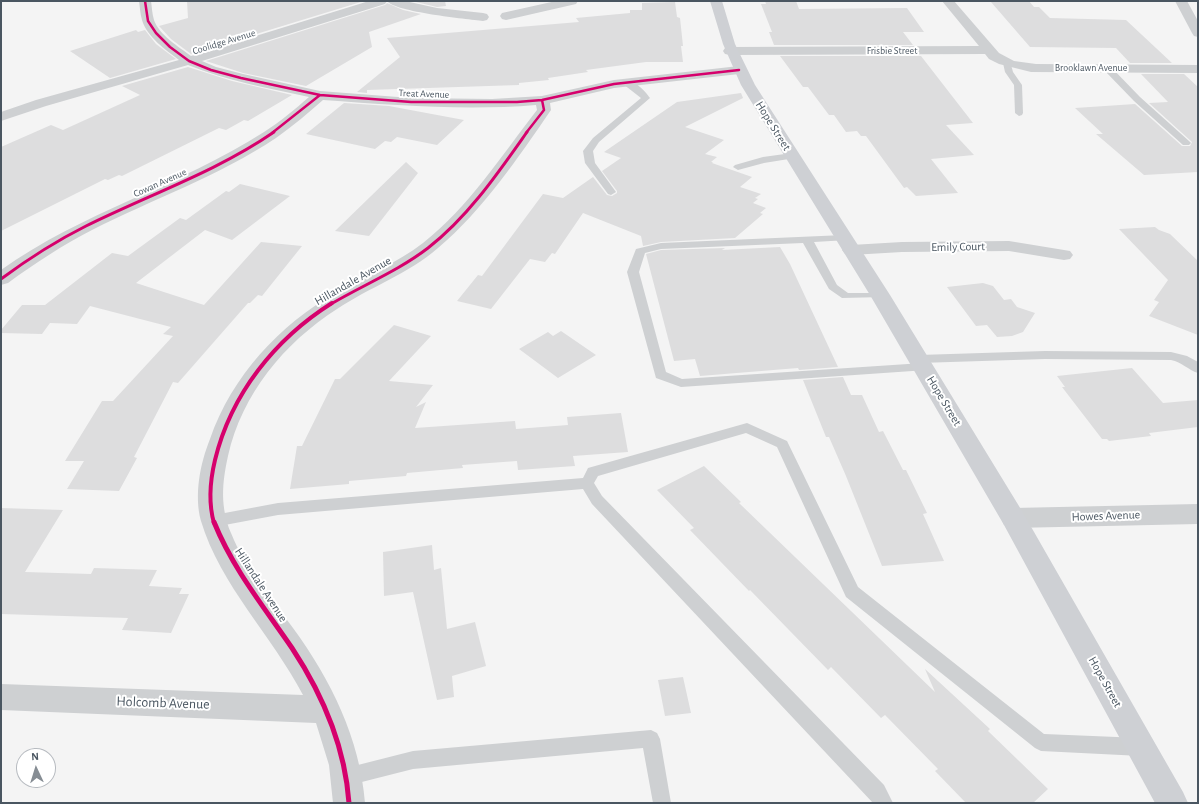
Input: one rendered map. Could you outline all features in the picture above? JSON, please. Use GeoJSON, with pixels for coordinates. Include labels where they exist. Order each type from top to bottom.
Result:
{"type":"FeatureCollection","features":[{"type":"Feature","properties":{"kind":"main road","name":"Hope Street"},"geometry":{"type":"LineString","coordinates":[[716,1],[721,25],[735,61],[792,156],[880,295],[1013,518],[1172,803]]}},
{"type":"Feature","properties":{"kind":"street","name":"Treat Avenue"},"geometry":{"type":"LineString","coordinates":[[145,1],[148,21],[156,33],[170,47],[189,61],[211,70],[241,78],[320,95],[411,102],[492,104],[542,100],[735,61]]}},
{"type":"Feature","properties":{"kind":"street","name":"Coolidge Avenue"},"geometry":{"type":"LineString","coordinates":[[1,116],[41,103],[189,61],[381,1]]}},
{"type":"Feature","properties":{"kind":"street"},"geometry":{"type":"LineString","coordinates":[[393,1],[437,12],[483,17]]}},
{"type":"Feature","properties":{"kind":"street"},"geometry":{"type":"LineString","coordinates":[[506,16],[572,1]]}},
{"type":"Feature","properties":{"kind":"street"},"geometry":{"type":"LineString","coordinates":[[948,1],[989,50]]}},
{"type":"Feature","properties":{"kind":"street"},"geometry":{"type":"LineString","coordinates":[[1181,1],[1198,33]]}},
{"type":"Feature","properties":{"kind":"street","name":"Frisbie Street"},"geometry":{"type":"LineString","coordinates":[[735,61],[989,50]]}},
{"type":"Feature","properties":{"kind":"street","name":"Brooklawn Avenue"},"geometry":{"type":"LineString","coordinates":[[989,50],[998,59],[1007,63],[1029,67],[1198,69]]}},
{"type":"Feature","properties":{"kind":"street","name":"Cowan Avenue"},"geometry":{"type":"LineString","coordinates":[[1,279],[54,244],[98,220],[200,174],[270,135],[300,114],[320,95]]}},
{"type":"Feature","properties":{"kind":"street","name":"Hillandale Avenue"},"geometry":{"type":"LineString","coordinates":[[349,803],[344,761],[326,710],[293,652],[229,557],[214,521],[209,495],[213,468],[222,433],[238,401],[267,359],[299,326],[330,305],[428,248],[445,234],[469,209],[544,110],[542,100]]}},
{"type":"Feature","properties":{"kind":"street","name":"Emily Court"},"geometry":{"type":"LineString","coordinates":[[848,244],[902,247],[1009,246],[1064,255]]}},
{"type":"Feature","properties":{"kind":"street","name":"Howes Avenue"},"geometry":{"type":"LineString","coordinates":[[1013,518],[1198,514]]}},
{"type":"Feature","properties":{"kind":"street","name":"Holcomb Avenue"},"geometry":{"type":"LineString","coordinates":[[1,697],[326,710]]}},
{"type":"Feature","properties":{"kind":"lane"},"geometry":{"type":"LineString","coordinates":[[1007,63],[1009,72],[1018,85],[1019,113]]}},
{"type":"Feature","properties":{"kind":"lane"},"geometry":{"type":"LineString","coordinates":[[1107,68],[1136,99],[1186,143]]}},
{"type":"Feature","properties":{"kind":"lane"},"geometry":{"type":"LineString","coordinates":[[611,192],[590,163],[588,151],[602,136],[646,98],[642,93],[626,82]]}},
{"type":"Feature","properties":{"kind":"lane"},"geometry":{"type":"LineString","coordinates":[[738,167],[763,160],[792,156]]}},
{"type":"Feature","properties":{"kind":"lane"},"geometry":{"type":"LineString","coordinates":[[848,244],[807,240],[661,246],[640,252],[633,272],[660,375],[681,382],[722,381],[921,363],[1045,355],[1171,356],[1182,358],[1193,363],[1198,369]]}},
{"type":"Feature","properties":{"kind":"lane"},"geometry":{"type":"LineString","coordinates":[[807,240],[833,287],[846,296],[880,295]]}},
{"type":"Feature","properties":{"kind":"lane"},"geometry":{"type":"LineString","coordinates":[[587,483],[593,472],[747,428],[782,444],[852,592],[1041,742],[1141,747]]}},
{"type":"Feature","properties":{"kind":"lane"},"geometry":{"type":"LineString","coordinates":[[214,521],[278,509],[587,483]]}},
{"type":"Feature","properties":{"kind":"lane"},"geometry":{"type":"LineString","coordinates":[[587,483],[598,500],[877,792],[884,803]]}},
{"type":"Feature","properties":{"kind":"lane"},"geometry":{"type":"LineString","coordinates":[[346,777],[413,760],[651,739],[662,803]]}},
{"type":"Feature","properties":{"kind":"building"},"geometry":{"type":"Polygon","coordinates":[[[187,1],[364,1],[191,54],[171,39],[159,26],[188,18],[187,1]]]}},
{"type":"Feature","properties":{"kind":"building"},"geometry":{"type":"Polygon","coordinates":[[[412,1],[445,1],[446,6],[437,7],[412,1]]]}},
{"type":"Feature","properties":{"kind":"building"},"geometry":{"type":"Polygon","coordinates":[[[765,1],[796,1],[799,9],[907,8],[924,32],[903,32],[913,45],[774,45],[769,32],[772,32],[761,4],[766,4],[765,1]]]}},
{"type":"Feature","properties":{"kind":"building"},"geometry":{"type":"Polygon","coordinates":[[[992,1],[1029,1],[1034,7],[1039,7],[1050,18],[1126,20],[1172,63],[1130,63],[1116,48],[1030,47],[991,2],[993,2],[992,1]]]}},
{"type":"Feature","properties":{"kind":"building"},"geometry":{"type":"Polygon","coordinates":[[[675,2],[677,17],[680,18],[683,62],[646,62],[586,70],[588,72],[548,78],[549,80],[519,83],[519,85],[367,90],[367,93],[357,92],[400,57],[387,38],[579,22],[576,18],[630,13],[630,10],[642,10],[642,3],[675,2]]]}},
{"type":"Feature","properties":{"kind":"building"},"geometry":{"type":"Polygon","coordinates":[[[387,3],[403,10],[421,14],[369,32],[372,47],[306,86],[243,73],[206,61],[385,5],[387,3]]]}},
{"type":"Feature","properties":{"kind":"building"},"geometry":{"type":"Polygon","coordinates":[[[136,30],[138,32],[145,30],[156,44],[176,59],[110,78],[70,51],[136,30]]]}},
{"type":"Feature","properties":{"kind":"building"},"geometry":{"type":"Polygon","coordinates":[[[780,56],[921,56],[973,123],[946,125],[974,155],[931,159],[958,193],[916,196],[907,187],[904,188],[866,136],[861,136],[857,131],[846,132],[834,115],[829,115],[808,87],[803,87],[780,56]]]}},
{"type":"Feature","properties":{"kind":"building"},"geometry":{"type":"Polygon","coordinates":[[[188,67],[232,81],[292,95],[248,121],[244,120],[226,130],[219,128],[122,176],[119,175],[108,180],[105,179],[1,231],[1,147],[51,125],[63,130],[140,95],[122,86],[188,67]]]}},
{"type":"Feature","properties":{"kind":"building"},"geometry":{"type":"Polygon","coordinates":[[[1141,74],[1184,74],[1198,87],[1198,172],[1144,175],[1096,134],[1103,134],[1075,108],[1135,104],[1182,146],[1190,146],[1192,142],[1149,103],[1168,102],[1141,74]]]}},
{"type":"Feature","properties":{"kind":"building"},"geometry":{"type":"Polygon","coordinates":[[[741,93],[743,98],[685,127],[724,140],[705,154],[717,157],[711,162],[713,162],[712,163],[752,177],[740,187],[761,194],[755,198],[758,199],[753,203],[766,208],[760,213],[763,214],[735,238],[661,242],[643,246],[641,236],[583,213],[555,254],[552,253],[545,262],[530,259],[491,309],[457,301],[478,275],[482,276],[543,194],[563,198],[593,177],[607,195],[612,196],[617,193],[617,191],[602,171],[621,158],[604,152],[677,102],[741,93]]]}},
{"type":"Feature","properties":{"kind":"building"},"geometry":{"type":"Polygon","coordinates":[[[344,103],[389,106],[464,120],[437,145],[397,137],[391,142],[385,141],[375,149],[306,134],[344,103]]]}},
{"type":"Feature","properties":{"kind":"building"},"geometry":{"type":"Polygon","coordinates":[[[406,162],[418,173],[369,236],[335,231],[406,162]]]}},
{"type":"Feature","properties":{"kind":"building"},"geometry":{"type":"Polygon","coordinates":[[[240,184],[290,196],[232,240],[205,230],[136,283],[204,305],[261,242],[302,246],[262,296],[258,295],[250,303],[248,303],[178,383],[173,382],[134,457],[137,458],[119,491],[67,489],[84,461],[65,461],[102,401],[113,401],[173,336],[163,334],[171,327],[90,306],[77,324],[50,323],[42,334],[1,333],[1,330],[22,305],[45,305],[112,253],[128,256],[180,218],[186,220],[226,191],[229,192],[240,184]]]}},
{"type":"Feature","properties":{"kind":"building"},"geometry":{"type":"Polygon","coordinates":[[[1155,227],[1170,234],[1198,261],[1198,335],[1149,316],[1159,302],[1154,300],[1168,280],[1119,229],[1155,227]]]}},
{"type":"Feature","properties":{"kind":"building"},"geometry":{"type":"Polygon","coordinates":[[[780,247],[790,264],[838,367],[799,370],[798,368],[700,376],[695,359],[674,361],[646,254],[661,250],[725,248],[722,250],[780,247]]]}},
{"type":"Feature","properties":{"kind":"building"},"geometry":{"type":"Polygon","coordinates":[[[983,283],[993,286],[1004,300],[1011,299],[1017,307],[1035,313],[1023,332],[1012,336],[997,337],[987,325],[976,326],[947,287],[983,283]]]}},
{"type":"Feature","properties":{"kind":"building"},"geometry":{"type":"Polygon","coordinates":[[[394,325],[431,336],[389,381],[433,385],[416,407],[426,402],[415,428],[515,421],[516,429],[568,425],[567,417],[621,413],[628,452],[573,456],[575,466],[518,470],[517,461],[462,465],[463,468],[407,473],[406,476],[349,481],[349,484],[290,489],[297,446],[302,446],[335,379],[340,379],[394,325]]]}},
{"type":"Feature","properties":{"kind":"building"},"geometry":{"type":"Polygon","coordinates":[[[561,331],[596,355],[558,378],[519,349],[548,332],[553,336],[561,331]]]}},
{"type":"Feature","properties":{"kind":"building"},"geometry":{"type":"Polygon","coordinates":[[[1132,368],[1163,403],[1198,400],[1198,427],[1149,433],[1151,436],[1109,441],[1107,439],[1102,439],[1062,387],[1065,387],[1057,376],[1132,368]]]}},
{"type":"Feature","properties":{"kind":"building"},"geometry":{"type":"Polygon","coordinates":[[[843,377],[851,395],[862,395],[879,432],[883,431],[903,470],[906,470],[927,513],[923,514],[944,561],[882,566],[846,476],[829,437],[826,437],[803,380],[843,377]]]}},
{"type":"Feature","properties":{"kind":"building"},"geometry":{"type":"Polygon","coordinates":[[[704,466],[741,502],[739,503],[935,692],[925,669],[990,729],[988,731],[1048,789],[1033,803],[966,803],[935,771],[938,769],[885,715],[881,718],[831,667],[828,670],[750,590],[749,591],[690,530],[694,528],[657,490],[704,466]]]}},
{"type":"Feature","properties":{"kind":"building"},"geometry":{"type":"Polygon","coordinates":[[[1,508],[63,510],[25,572],[91,574],[94,568],[157,570],[149,586],[182,588],[179,594],[189,594],[171,633],[122,630],[128,618],[1,614],[1,508]]]}},
{"type":"Feature","properties":{"kind":"building"},"geometry":{"type":"Polygon","coordinates":[[[432,545],[434,570],[441,568],[447,629],[475,622],[486,666],[452,676],[454,697],[437,700],[413,592],[384,596],[383,552],[432,545]]]}},
{"type":"Feature","properties":{"kind":"building"},"geometry":{"type":"Polygon","coordinates":[[[683,677],[691,713],[665,716],[658,680],[683,677]]]}},
{"type":"Feature","properties":{"kind":"cycle path"},"geometry":{"type":"LineString","coordinates":[[145,1],[148,21],[156,33],[170,47],[189,61],[211,70],[241,78],[320,95],[411,102],[517,102],[542,100],[614,84],[739,70]]}},
{"type":"Feature","properties":{"kind":"cycle path"},"geometry":{"type":"LineString","coordinates":[[1,279],[37,254],[86,226],[208,170],[250,148],[283,126],[320,95]]}},
{"type":"Feature","properties":{"kind":"cycle path"},"geometry":{"type":"LineString","coordinates":[[349,803],[346,776],[339,745],[322,703],[308,675],[292,649],[238,572],[214,522],[210,503],[210,493],[212,474],[219,445],[226,424],[236,403],[262,365],[278,347],[312,317],[331,304],[406,263],[429,247],[445,233],[476,200],[544,110],[542,100]]}}]}
